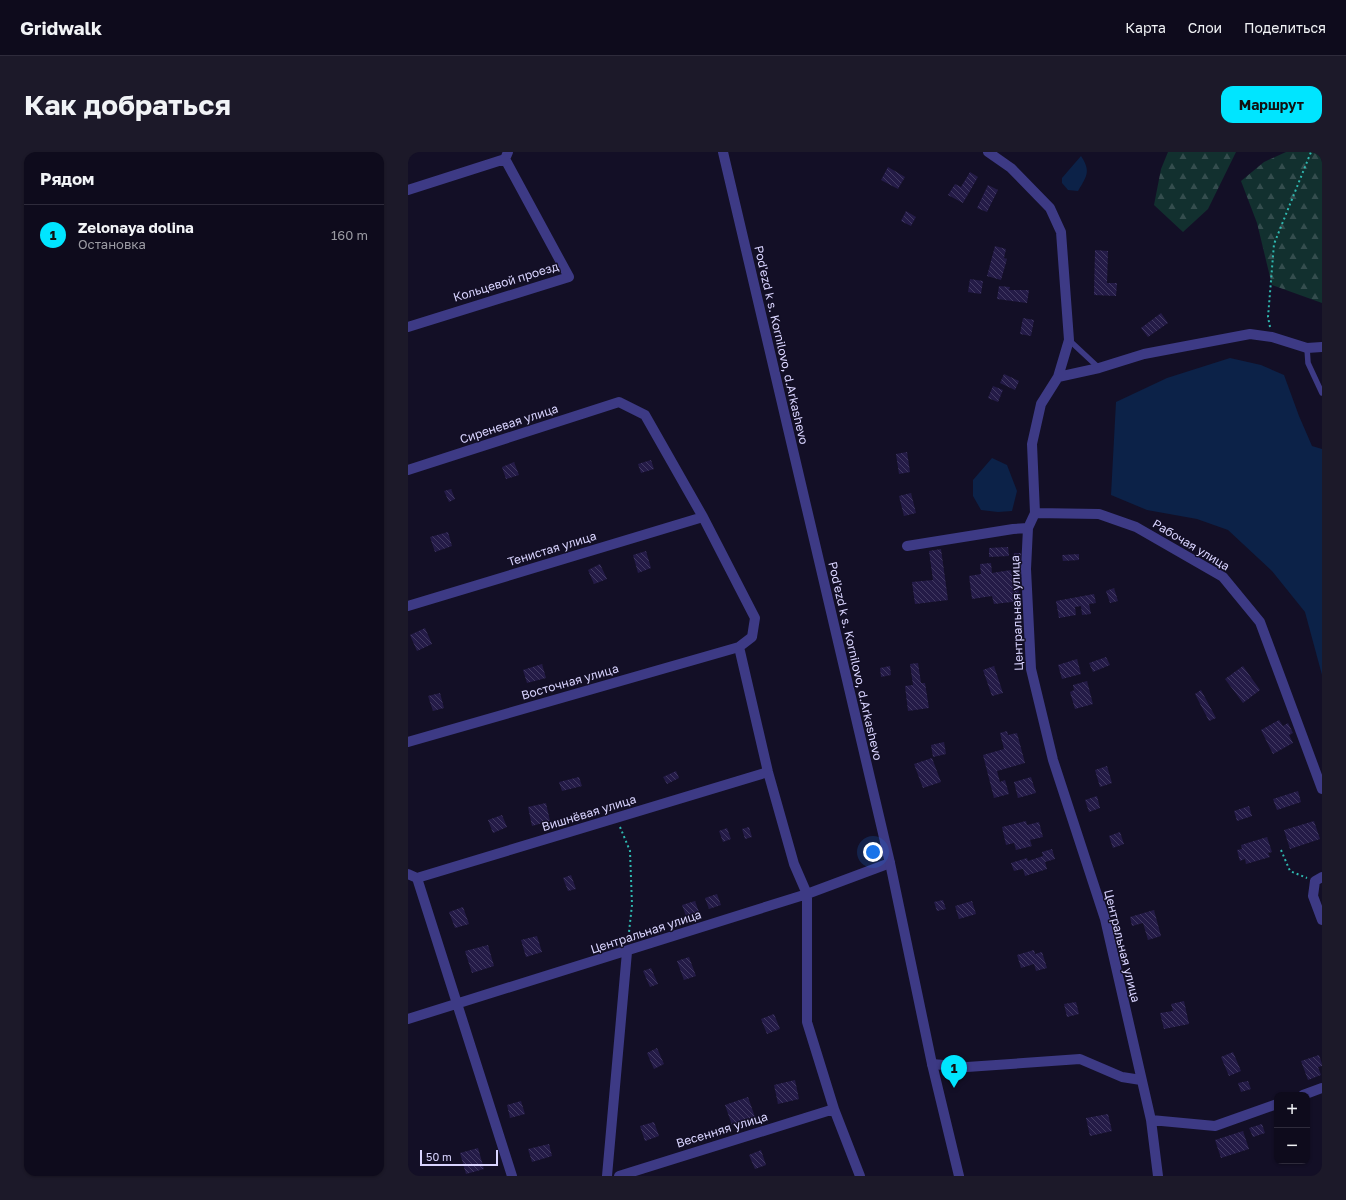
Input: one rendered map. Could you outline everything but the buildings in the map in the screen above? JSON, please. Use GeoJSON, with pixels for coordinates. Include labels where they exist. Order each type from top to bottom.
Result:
{"type":"FeatureCollection","features":[{"type":"Feature","properties":{"kind":"street","name":"Pod'ezd k s. Kornilovo, d.Arkashevo"},"geometry":{"type":"LineString","coordinates":[[723,152],[890,864],[932,1064],[959,1176]]}},
{"type":"Feature","properties":{"kind":"street","name":"Центральная улица"},"geometry":{"type":"LineString","coordinates":[[988,152],[1011,168],[1050,208],[1061,232],[1069,340],[1058,377],[1041,404],[1032,444],[1035,513],[1028,528],[1026,569],[1030,669],[1053,760],[1105,919],[1151,1120],[1158,1176]]}},
{"type":"Feature","properties":{"kind":"street"},"geometry":{"type":"LineString","coordinates":[[408,190],[507,156]]}},
{"type":"Feature","properties":{"kind":"street","name":"Кольцевой проезд"},"geometry":{"type":"LineString","coordinates":[[408,327],[569,277],[507,156]]}},
{"type":"Feature","properties":{"kind":"street"},"geometry":{"type":"LineString","coordinates":[[1058,377],[1099,368],[1144,354],[1250,334],[1272,338],[1307,348],[1322,347]]}},
{"type":"Feature","properties":{"kind":"street","name":"Сиреневая улица"},"geometry":{"type":"LineString","coordinates":[[408,470],[619,402],[645,415],[703,517]]}},
{"type":"Feature","properties":{"kind":"street","name":"Рабочая улица"},"geometry":{"type":"LineString","coordinates":[[1035,513],[1100,514],[1136,527],[1223,577],[1260,622],[1322,789]]}},
{"type":"Feature","properties":{"kind":"street"},"geometry":{"type":"LineString","coordinates":[[703,517],[755,618],[752,637],[739,647],[768,772],[794,864],[807,894],[807,1022],[834,1109],[860,1176]]}},
{"type":"Feature","properties":{"kind":"street","name":"Тенистая улица"},"geometry":{"type":"LineString","coordinates":[[408,606],[703,517]]}},
{"type":"Feature","properties":{"kind":"street"},"geometry":{"type":"LineString","coordinates":[[907,546],[1013,529],[1028,528]]}},
{"type":"Feature","properties":{"kind":"street","name":"Восточная улица"},"geometry":{"type":"LineString","coordinates":[[408,742],[739,647]]}},
{"type":"Feature","properties":{"kind":"street","name":"Вишнёвая улица"},"geometry":{"type":"LineString","coordinates":[[412,876],[616,818],[768,772]]}},
{"type":"Feature","properties":{"kind":"street","name":"Центральная улица"},"geometry":{"type":"LineString","coordinates":[[408,1018],[627,952],[807,894],[890,864]]}},
{"type":"Feature","properties":{"kind":"street"},"geometry":{"type":"LineString","coordinates":[[412,876],[457,1004],[512,1176]]}},
{"type":"Feature","properties":{"kind":"street"},"geometry":{"type":"LineString","coordinates":[[1319,879],[1313,896],[1322,920]]}},
{"type":"Feature","properties":{"kind":"street"},"geometry":{"type":"LineString","coordinates":[[608,1176],[627,952]]}},
{"type":"Feature","properties":{"kind":"street"},"geometry":{"type":"LineString","coordinates":[[932,1064],[966,1067],[1080,1059],[1122,1077],[1141,1080]]}},
{"type":"Feature","properties":{"kind":"street"},"geometry":{"type":"LineString","coordinates":[[1310,1092],[1322,1088]]}},
{"type":"Feature","properties":{"kind":"street"},"geometry":{"type":"LineString","coordinates":[[1151,1120],[1214,1126],[1274,1105]]}},
{"type":"Feature","properties":{"kind":"street","name":"Весенняя улица"},"geometry":{"type":"LineString","coordinates":[[619,1176],[834,1109]]}},
{"type":"Feature","properties":{"kind":"lane"},"geometry":{"type":"LineString","coordinates":[[1069,340],[1099,368]]}},
{"type":"Feature","properties":{"kind":"lane"},"geometry":{"type":"LineString","coordinates":[[1307,348],[1308,362],[1322,393]]}},
{"type":"Feature","properties":{"kind":"path"},"geometry":{"type":"LineString","coordinates":[[1272,338],[1268,317],[1274,244],[1312,152]]}},
{"type":"Feature","properties":{"kind":"path"},"geometry":{"type":"LineString","coordinates":[[616,818],[630,851],[632,905],[627,952]]}},
{"type":"Feature","properties":{"kind":"path"},"geometry":{"type":"LineString","coordinates":[[1281,850],[1290,871],[1319,879]]}},
{"type":"Feature","properties":{"kind":"green space"},"geometry":{"type":"Polygon","coordinates":[[[1168,152],[1236,152],[1208,209],[1183,232],[1154,205],[1161,169],[1168,152]]]}},
{"type":"Feature","properties":{"kind":"green space"},"geometry":{"type":"Polygon","coordinates":[[[1286,152],[1322,152],[1322,303],[1272,285],[1257,223],[1241,181],[1264,162],[1286,152]]]}},
{"type":"Feature","properties":{"kind":"water"},"geometry":{"type":"Polygon","coordinates":[[[1081,156],[1087,170],[1086,177],[1078,191],[1068,190],[1062,183],[1062,178],[1081,156]]]}},
{"type":"Feature","properties":{"kind":"water"},"geometry":{"type":"Polygon","coordinates":[[[1230,358],[1261,365],[1284,375],[1312,446],[1322,449],[1322,675],[1305,612],[1272,571],[1228,530],[1197,519],[1147,510],[1111,495],[1116,402],[1167,378],[1230,358]]]}},
{"type":"Feature","properties":{"kind":"water"},"geometry":{"type":"Polygon","coordinates":[[[992,458],[1007,465],[1017,491],[1012,511],[998,512],[981,510],[973,496],[973,480],[992,458]]]}},
{"type":"Feature","properties":{"kind":"place","name":"Zelonaya dolina"},"geometry":{"type":"Point","coordinates":[954,1088]}}]}
